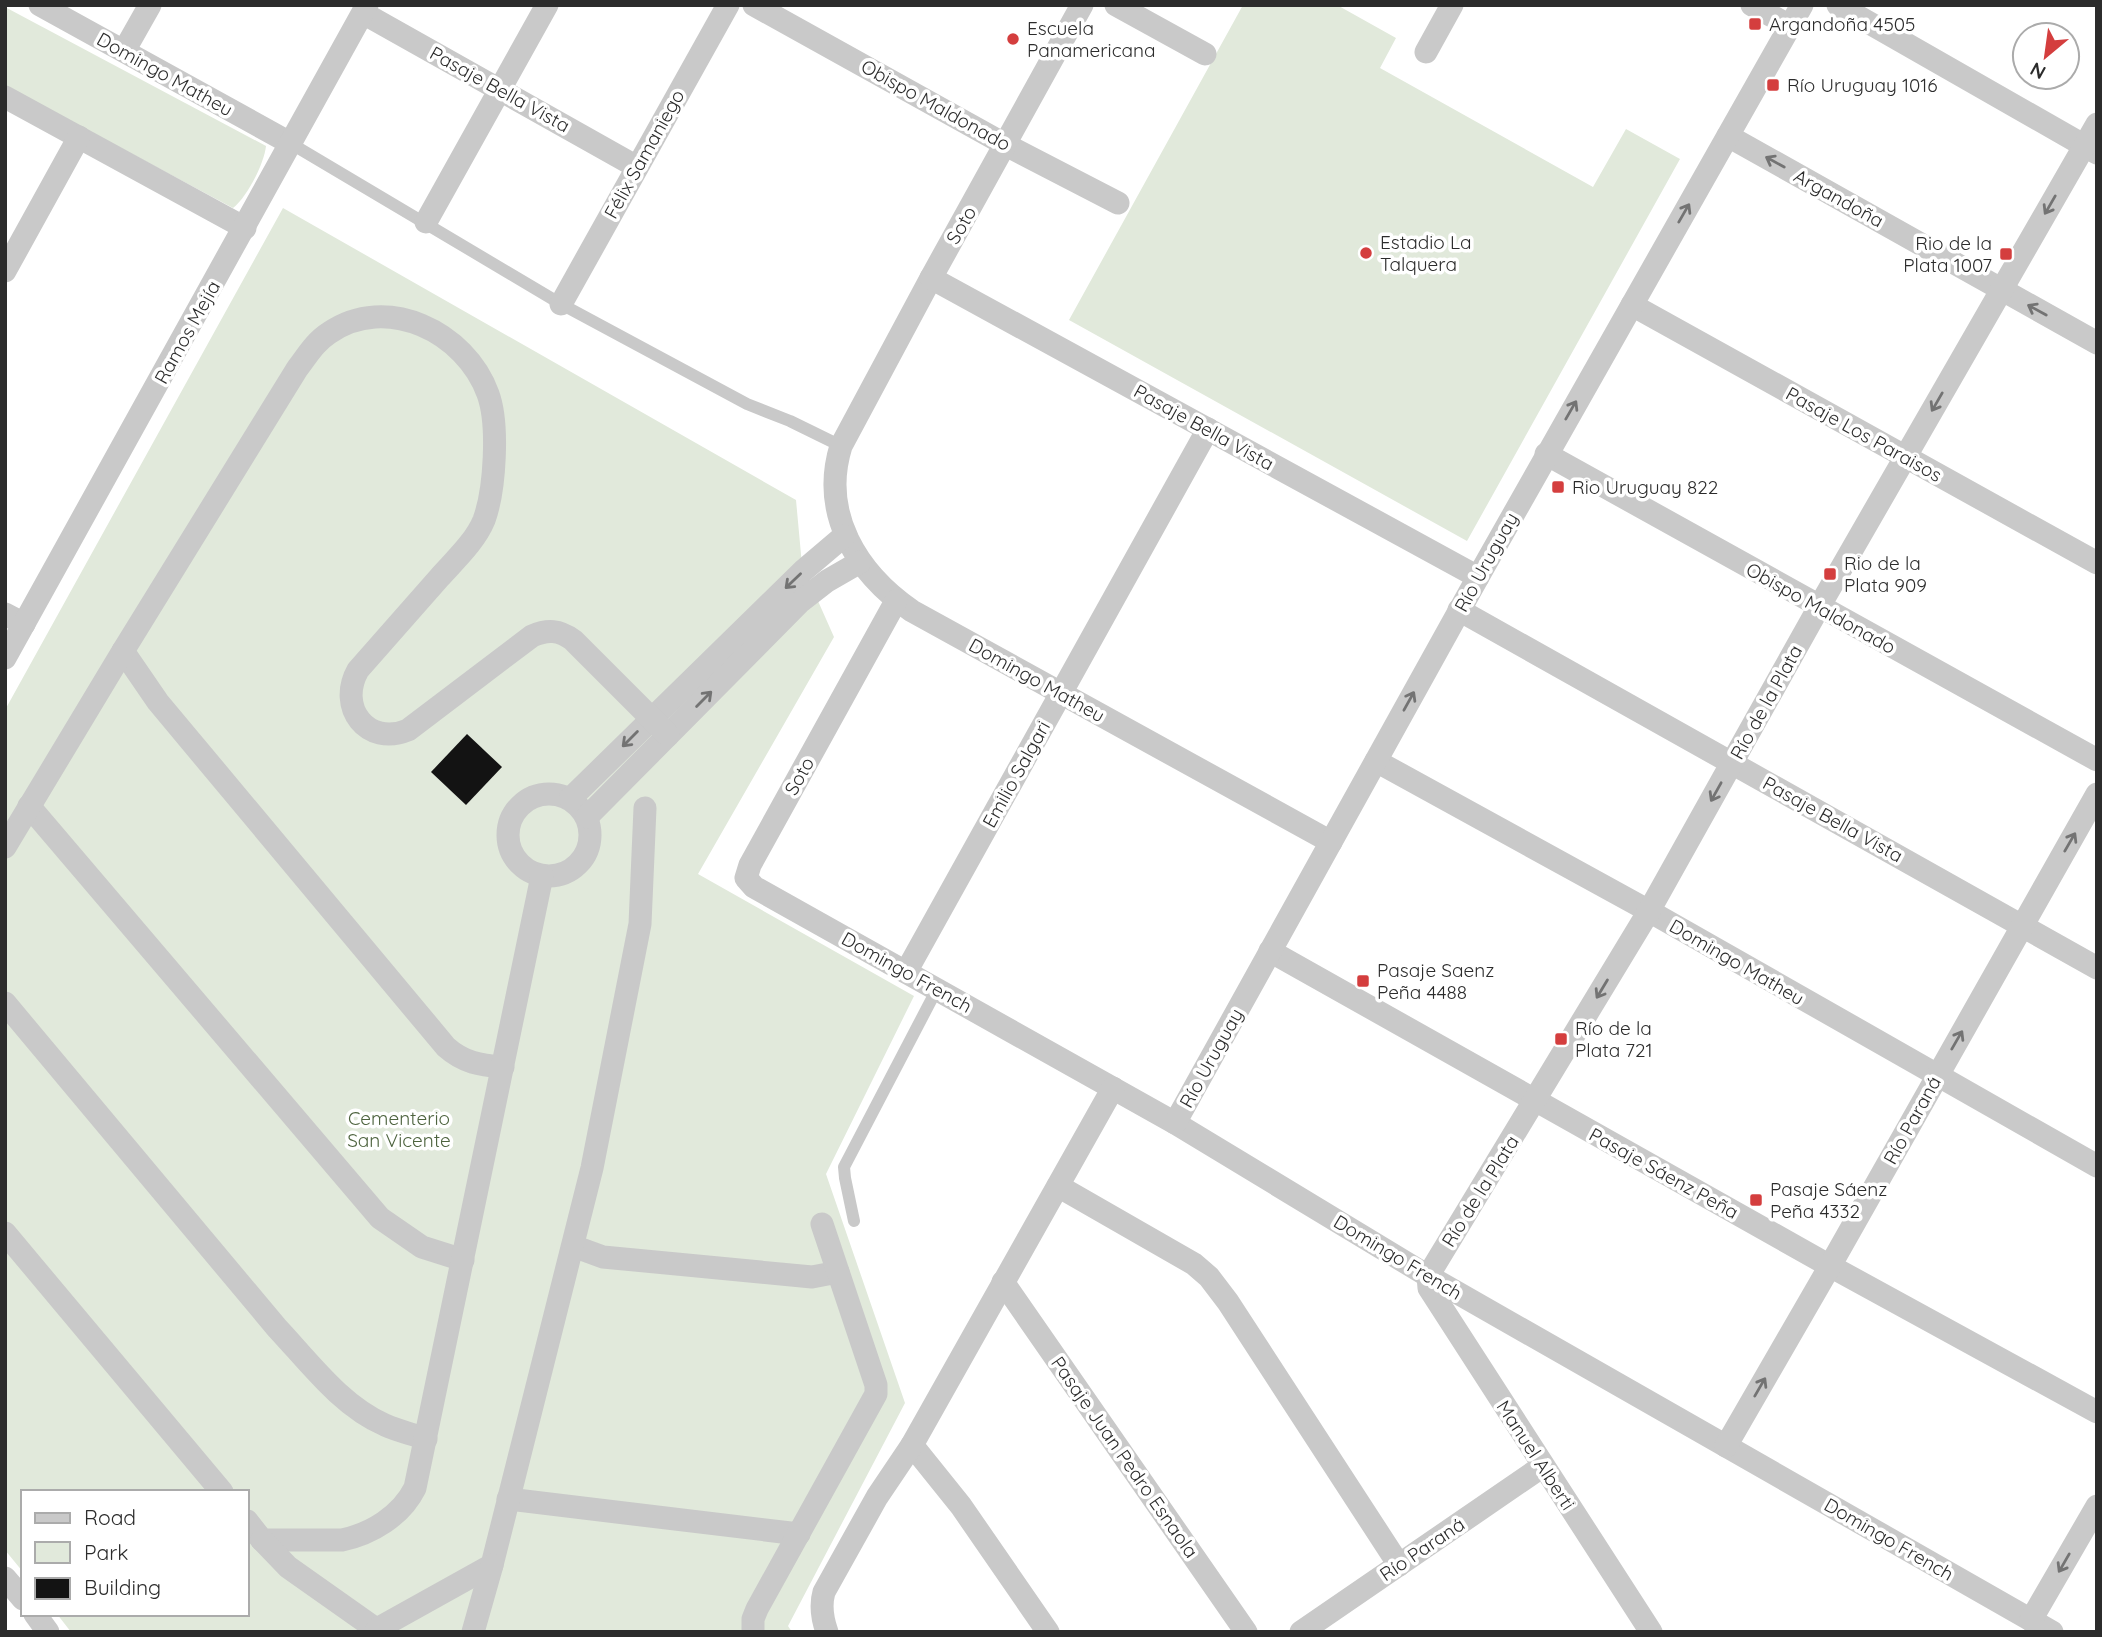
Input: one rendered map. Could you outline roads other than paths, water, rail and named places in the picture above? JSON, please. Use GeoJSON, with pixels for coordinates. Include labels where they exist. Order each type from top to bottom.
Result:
{"type":"FeatureCollection","features":[{"type":"Feature","properties":{"kind":"street","name":"Domingo Matheu"},"geometry":{"type":"LineString","coordinates":[[40,5],[290,143]]}},
{"type":"Feature","properties":{"kind":"street"},"geometry":{"type":"LineString","coordinates":[[124,51],[150,5]]}},
{"type":"Feature","properties":{"kind":"street"},"geometry":{"type":"LineString","coordinates":[[426,222],[547,5]]}},
{"type":"Feature","properties":{"kind":"street","name":"Félix Samaniego"},"geometry":{"type":"LineString","coordinates":[[561,304],[728,5]]}},
{"type":"Feature","properties":{"kind":"street","name":"Obispo Maldonado"},"geometry":{"type":"LineString","coordinates":[[754,5],[1006,145],[1118,203]]}},
{"type":"Feature","properties":{"kind":"street","name":"Soto"},"geometry":{"type":"LineString","coordinates":[[841,446],[1082,5]]}},
{"type":"Feature","properties":{"kind":"street"},"geometry":{"type":"LineString","coordinates":[[1116,5],[1205,54]]}},
{"type":"Feature","properties":{"kind":"street"},"geometry":{"type":"LineString","coordinates":[[1426,52],[1452,5]]}},
{"type":"Feature","properties":{"kind":"street"},"geometry":{"type":"LineString","coordinates":[[1752,5],[1790,26]]}},
{"type":"Feature","properties":{"kind":"street","name":"Río Uruguay"},"geometry":{"type":"LineString","coordinates":[[1175,1123],[1546,454],[1802,5]]}},
{"type":"Feature","properties":{"kind":"street"},"geometry":{"type":"LineString","coordinates":[[1838,5],[2090,149]]}},
{"type":"Feature","properties":{"kind":"street","name":"Pasaje Bella Vista"},"geometry":{"type":"LineString","coordinates":[[365,9],[637,167]]}},
{"type":"Feature","properties":{"kind":"street","name":"Ramos Mejía"},"geometry":{"type":"LineString","coordinates":[[5,658],[15,619],[245,228],[365,9]]}},
{"type":"Feature","properties":{"kind":"street"},"geometry":{"type":"LineString","coordinates":[[5,97],[245,228]]}},
{"type":"Feature","properties":{"kind":"street","name":"Río de la Plata"},"geometry":{"type":"LineString","coordinates":[[1428,1276],[1649,911],[2001,289],[2090,149],[2097,124]]}},
{"type":"Feature","properties":{"kind":"street","name":"Argandoña"},"geometry":{"type":"LineString","coordinates":[[1728,136],[2097,343]]}},
{"type":"Feature","properties":{"kind":"street"},"geometry":{"type":"LineString","coordinates":[[5,271],[79,137]]}},
{"type":"Feature","properties":{"kind":"street","name":"Pasaje Bella Vista"},"geometry":{"type":"LineString","coordinates":[[931,278],[1478,577]]}},
{"type":"Feature","properties":{"kind":"street","name":"Pasaje Los Paraisos"},"geometry":{"type":"LineString","coordinates":[[1632,305],[2097,563]]}},
{"type":"Feature","properties":{"kind":"street"},"geometry":{"type":"LineString","coordinates":[[5,847],[298,369],[317,342],[346,324],[364,319],[393,316],[424,325],[443,337],[472,364],[491,402],[495,451],[490,494],[480,529],[358,670],[352,681],[350,699],[361,723],[384,734],[400,734],[532,636],[551,631],[573,639],[668,735]]}},
{"type":"Feature","properties":{"kind":"street","name":"Emilio Salgari"},"geometry":{"type":"LineString","coordinates":[[906,972],[1208,429]]}},
{"type":"Feature","properties":{"kind":"street","name":"Domingo Matheu"},"geometry":{"type":"LineString","coordinates":[[841,446],[836,464],[836,492],[844,536],[860,562],[896,601],[1331,842]]}},
{"type":"Feature","properties":{"kind":"street","name":"Obispo Maldonado"},"geometry":{"type":"LineString","coordinates":[[1546,454],[2097,760]]}},
{"type":"Feature","properties":{"kind":"street"},"geometry":{"type":"LineString","coordinates":[[570,799],[804,570],[844,536]]}},
{"type":"Feature","properties":{"kind":"street"},"geometry":{"type":"LineString","coordinates":[[587,817],[800,602],[827,581],[860,562]]}},
{"type":"Feature","properties":{"kind":"street","name":"Soto"},"geometry":{"type":"LineString","coordinates":[[746,878],[750,865],[896,601]]}},
{"type":"Feature","properties":{"kind":"street","name":"Pasaje Bella Vista"},"geometry":{"type":"LineString","coordinates":[[1459,610],[2097,968]]}},
{"type":"Feature","properties":{"kind":"street"},"geometry":{"type":"LineString","coordinates":[[123,651],[158,702],[446,1047],[473,1064],[503,1066]]}},
{"type":"Feature","properties":{"kind":"street","name":"Domingo Matheu"},"geometry":{"type":"LineString","coordinates":[[1376,761],[1649,911],[2097,1166]]}},
{"type":"Feature","properties":{"kind":"street"},"geometry":{"type":"LineString","coordinates":[[542,794],[557,794],[570,799],[587,817],[590,843],[586,855],[567,873],[542,876],[517,861],[510,849],[510,820],[517,808],[528,799],[542,794]]}},
{"type":"Feature","properties":{"kind":"street","name":"Río Paraná"},"geometry":{"type":"LineString","coordinates":[[1726,1446],[2097,794]]}},
{"type":"Feature","properties":{"kind":"street"},"geometry":{"type":"LineString","coordinates":[[29,806],[380,1218],[422,1247],[463,1260]]}},
{"type":"Feature","properties":{"kind":"street"},"geometry":{"type":"LineString","coordinates":[[473,1632],[592,1168],[640,924],[645,808]]}},
{"type":"Feature","properties":{"kind":"street"},"geometry":{"type":"LineString","coordinates":[[262,1539],[342,1540],[365,1534],[389,1519],[411,1497],[426,1439],[542,876]]}},
{"type":"Feature","properties":{"kind":"street","name":"Domingo French"},"geometry":{"type":"LineString","coordinates":[[746,878],[754,887],[1113,1087],[1428,1276],[2052,1632]]}},
{"type":"Feature","properties":{"kind":"street","name":"Pasaje Sáenz Peña"},"geometry":{"type":"LineString","coordinates":[[1270,951],[1830,1266],[2097,1412]]}},
{"type":"Feature","properties":{"kind":"street"},"geometry":{"type":"LineString","coordinates":[[5,1003],[277,1328],[319,1373],[347,1401],[373,1419],[426,1439]]}},
{"type":"Feature","properties":{"kind":"street"},"geometry":{"type":"LineString","coordinates":[[824,1622],[824,1592],[877,1497],[912,1445],[1113,1087]]}},
{"type":"Feature","properties":{"kind":"street"},"geometry":{"type":"LineString","coordinates":[[1058,1186],[1194,1264],[1209,1277],[1399,1565]]}},
{"type":"Feature","properties":{"kind":"street"},"geometry":{"type":"LineString","coordinates":[[753,1632],[753,1619],[757,1609],[876,1394],[876,1385],[822,1224]]}},
{"type":"Feature","properties":{"kind":"street"},"geometry":{"type":"LineString","coordinates":[[5,1233],[220,1490]]}},
{"type":"Feature","properties":{"kind":"street"},"geometry":{"type":"LineString","coordinates":[[573,1246],[603,1256],[812,1277],[838,1272]]}},
{"type":"Feature","properties":{"kind":"street","name":"Manuel Alberti"},"geometry":{"type":"LineString","coordinates":[[1428,1276],[1429,1288],[1651,1632]]}},
{"type":"Feature","properties":{"kind":"street","name":"Pasaje Juan Pedro Esnaola"},"geometry":{"type":"LineString","coordinates":[[1003,1282],[1246,1632]]}},
{"type":"Feature","properties":{"kind":"street"},"geometry":{"type":"LineString","coordinates":[[912,1445],[961,1506],[1048,1632]]}},
{"type":"Feature","properties":{"kind":"street","name":"Río Paraná"},"geometry":{"type":"LineString","coordinates":[[1301,1632],[1543,1466]]}},
{"type":"Feature","properties":{"kind":"street"},"geometry":{"type":"LineString","coordinates":[[508,1499],[799,1534]]}},
{"type":"Feature","properties":{"kind":"street"},"geometry":{"type":"LineString","coordinates":[[2031,1620],[2097,1506]]}},
{"type":"Feature","properties":{"kind":"street"},"geometry":{"type":"LineString","coordinates":[[248,1522],[288,1567],[379,1630],[492,1564]]}},
{"type":"Feature","properties":{"kind":"street"},"geometry":{"type":"LineString","coordinates":[[5,1578],[21,1597]]}},
{"type":"Feature","properties":{"kind":"street"},"geometry":{"type":"LineString","coordinates":[[36,1616],[48,1632]]}},
{"type":"Feature","properties":{"kind":"lane"},"geometry":{"type":"LineString","coordinates":[[290,143],[561,304],[747,404],[841,446]]}},
{"type":"Feature","properties":{"kind":"lane"},"geometry":{"type":"LineString","coordinates":[[854,1221],[844,1167],[937,989]]}},
{"type":"Feature","properties":{"kind":"place","name":"Argandoña 4505"},"geometry":{"type":"Point","coordinates":[1755,24]}},
{"type":"Feature","properties":{"kind":"place","name":"Escuela Panamericana"},"geometry":{"type":"Point","coordinates":[1013,39]}},
{"type":"Feature","properties":{"kind":"place","name":"Río Uruguay 1016"},"geometry":{"type":"Point","coordinates":[1773,85]}},
{"type":"Feature","properties":{"kind":"place","name":"Estadio La Talquera"},"geometry":{"type":"Point","coordinates":[1366,253]}},
{"type":"Feature","properties":{"kind":"place","name":"Rio de la Plata 1007"},"geometry":{"type":"Point","coordinates":[2006,254]}},
{"type":"Feature","properties":{"kind":"place","name":"Rio Uruguay 822"},"geometry":{"type":"Point","coordinates":[1558,487]}},
{"type":"Feature","properties":{"kind":"place","name":"Rio de la Plata 909"},"geometry":{"type":"Point","coordinates":[1830,574]}},
{"type":"Feature","properties":{"kind":"place","name":"Pasaje Saenz Peña 4488"},"geometry":{"type":"Point","coordinates":[1363,981]}},
{"type":"Feature","properties":{"kind":"place","name":"Río de la Plata 721"},"geometry":{"type":"Point","coordinates":[1561,1039]}},
{"type":"Feature","properties":{"kind":"place","name":"Pasaje Sáenz Peña 4332"},"geometry":{"type":"Point","coordinates":[1756,1200]}},
{"type":"Feature","properties":{"kind":"park label","name":"Cementerio San Vicente"},"geometry":{"type":"Point","coordinates":[399,1129]}}]}
